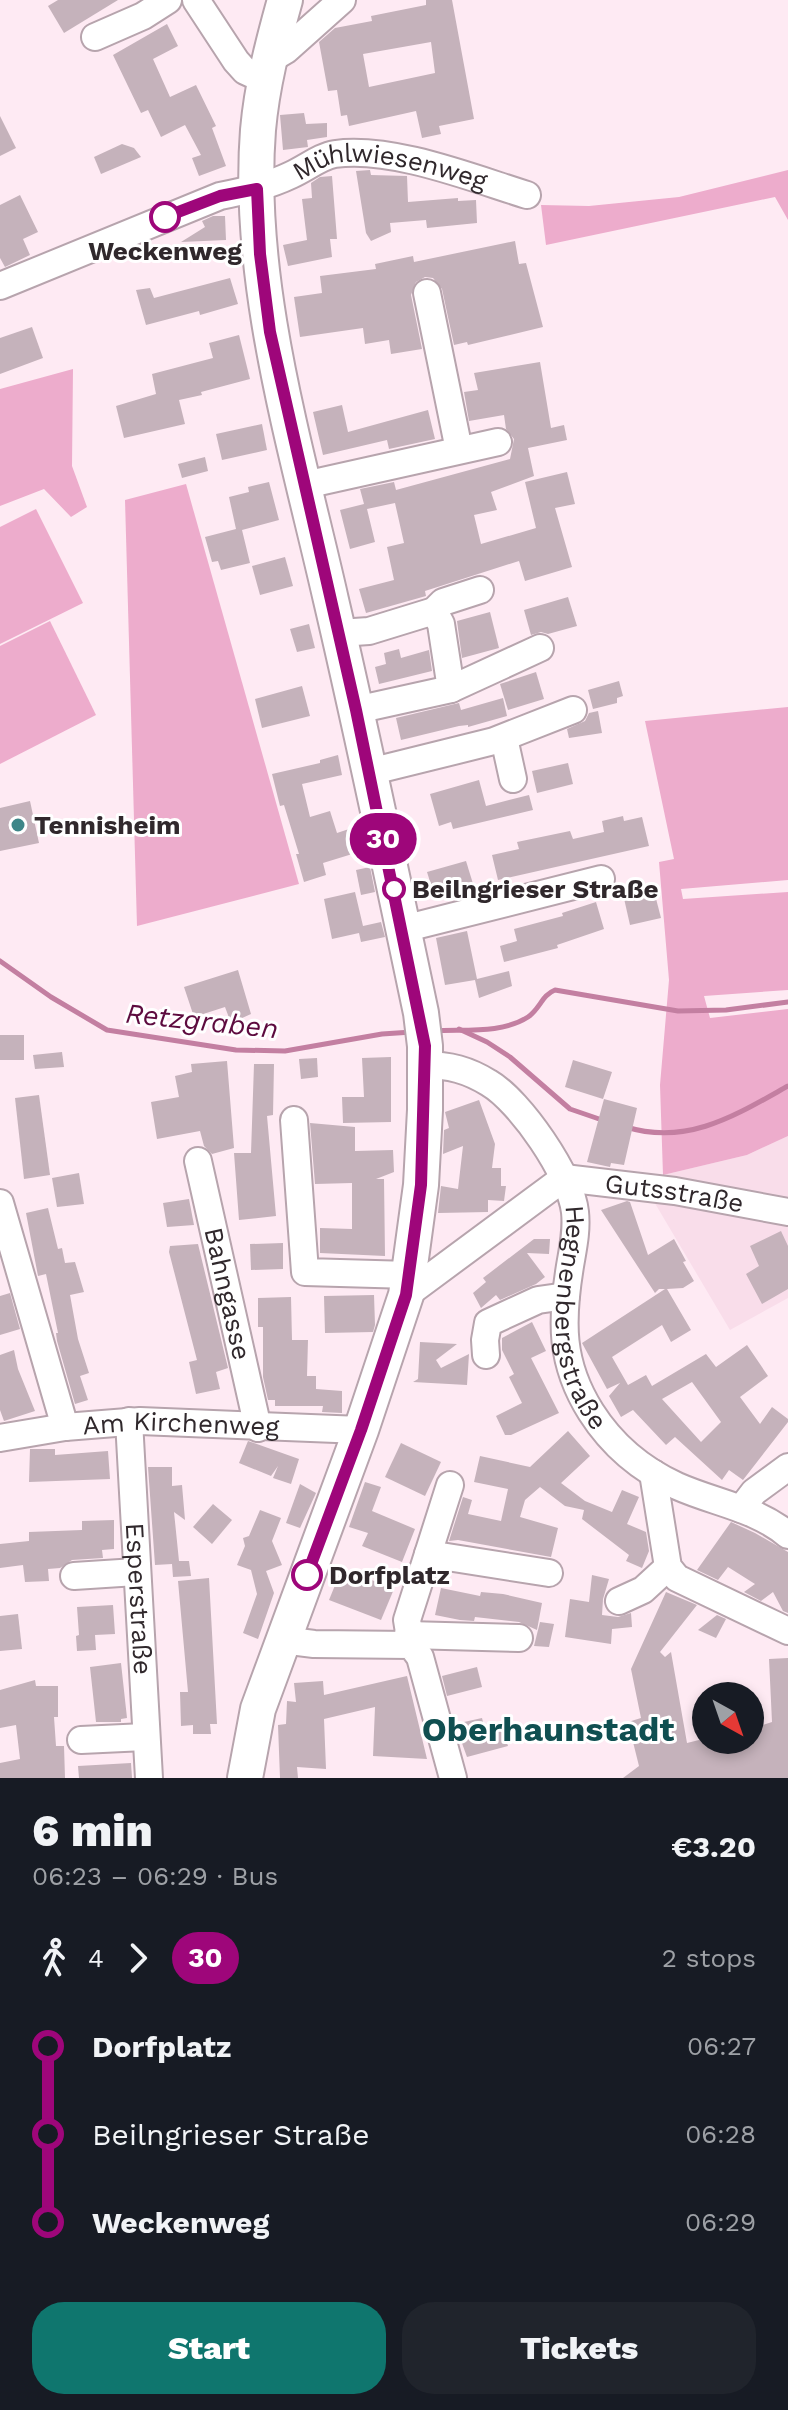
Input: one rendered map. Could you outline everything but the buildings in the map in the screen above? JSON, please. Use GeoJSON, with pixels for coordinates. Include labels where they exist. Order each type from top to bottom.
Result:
{"type":"FeatureCollection","features":[{"type":"Feature","properties":{"kind":"main road"},"geometry":{"type":"LineString","coordinates":[[245,1778],[258,1709],[361,1430],[408,1285],[421,1185],[424,1042],[356,710],[270,332],[260,254],[258,129],[267,70],[285,0]]}},
{"type":"Feature","properties":{"kind":"street"},"geometry":{"type":"LineString","coordinates":[[95,37],[143,16],[168,0]]}},
{"type":"Feature","properties":{"kind":"street"},"geometry":{"type":"LineString","coordinates":[[196,0],[245,71],[267,70],[342,0]]}},
{"type":"Feature","properties":{"kind":"street","name":"Mühlwiesenweg"},"geometry":{"type":"LineString","coordinates":[[257,189],[289,177],[332,154],[376,154],[448,171],[527,195]]}},
{"type":"Feature","properties":{"kind":"street"},"geometry":{"type":"LineString","coordinates":[[0,286],[220,196],[257,189]]}},
{"type":"Feature","properties":{"kind":"street"},"geometry":{"type":"LineString","coordinates":[[427,293],[459,450]]}},
{"type":"Feature","properties":{"kind":"street"},"geometry":{"type":"LineString","coordinates":[[305,485],[498,442]]}},
{"type":"Feature","properties":{"kind":"street"},"geometry":{"type":"LineString","coordinates":[[339,633],[369,631],[434,611],[443,602],[480,590]]}},
{"type":"Feature","properties":{"kind":"street"},"geometry":{"type":"LineString","coordinates":[[434,611],[441,624],[451,689]]}},
{"type":"Feature","properties":{"kind":"street"},"geometry":{"type":"LineString","coordinates":[[356,710],[451,689],[540,648]]}},
{"type":"Feature","properties":{"kind":"street"},"geometry":{"type":"LineString","coordinates":[[369,772],[504,738],[573,710]]}},
{"type":"Feature","properties":{"kind":"street"},"geometry":{"type":"LineString","coordinates":[[504,738],[513,779]]}},
{"type":"Feature","properties":{"kind":"street"},"geometry":{"type":"LineString","coordinates":[[403,929],[601,879]]}},
{"type":"Feature","properties":{"kind":"street","name":"Hegnenbergstraße"},"geometry":{"type":"LineString","coordinates":[[424,1042],[444,1065],[492,1084],[518,1110],[564,1178],[575,1210],[576,1240],[566,1296],[566,1358],[592,1413],[613,1441],[653,1473],[678,1487],[775,1524],[788,1535]]}},
{"type":"Feature","properties":{"kind":"street"},"geometry":{"type":"LineString","coordinates":[[294,1120],[305,1272],[408,1285],[564,1178]]}},
{"type":"Feature","properties":{"kind":"street","name":"Bahngasse"},"geometry":{"type":"LineString","coordinates":[[198,1161],[258,1428]]}},
{"type":"Feature","properties":{"kind":"street","name":"Gutsstraße"},"geometry":{"type":"LineString","coordinates":[[564,1178],[675,1191],[788,1212]]}},
{"type":"Feature","properties":{"kind":"street"},"geometry":{"type":"LineString","coordinates":[[0,1203],[65,1427]]}},
{"type":"Feature","properties":{"kind":"street"},"geometry":{"type":"LineString","coordinates":[[486,1355],[488,1323],[538,1300],[566,1296]]}},
{"type":"Feature","properties":{"kind":"street","name":"Am Kirchenweg"},"geometry":{"type":"LineString","coordinates":[[0,1438],[65,1427],[129,1421],[361,1430]]}},
{"type":"Feature","properties":{"kind":"street","name":"Esperstraße"},"geometry":{"type":"LineString","coordinates":[[129,1421],[149,1778]]}},
{"type":"Feature","properties":{"kind":"street"},"geometry":{"type":"LineString","coordinates":[[741,1509],[754,1492],[788,1467]]}},
{"type":"Feature","properties":{"kind":"street"},"geometry":{"type":"LineString","coordinates":[[653,1473],[668,1567],[677,1578],[788,1631]]}},
{"type":"Feature","properties":{"kind":"street"},"geometry":{"type":"LineString","coordinates":[[450,1485],[407,1620],[410,1640],[420,1657],[453,1778]]}},
{"type":"Feature","properties":{"kind":"street"},"geometry":{"type":"LineString","coordinates":[[428,1554],[549,1573]]}},
{"type":"Feature","properties":{"kind":"street"},"geometry":{"type":"LineString","coordinates":[[619,1601],[643,1590],[668,1567]]}},
{"type":"Feature","properties":{"kind":"street"},"geometry":{"type":"LineString","coordinates":[[74,1576],[136,1572]]}},
{"type":"Feature","properties":{"kind":"street"},"geometry":{"type":"LineString","coordinates":[[282,1640],[314,1644],[519,1638]]}},
{"type":"Feature","properties":{"kind":"street"},"geometry":{"type":"LineString","coordinates":[[81,1740],[145,1737]]}},
{"type":"Feature","properties":{"kind":"shaded area"},"geometry":{"type":"Polygon","coordinates":[[[788,170],[788,220],[775,197],[546,245],[541,205],[589,206],[679,197],[788,170]]]}},
{"type":"Feature","properties":{"kind":"shaded area"},"geometry":{"type":"Polygon","coordinates":[[[73,369],[72,466],[87,507],[71,517],[44,489],[0,506],[0,389],[73,369]]]}},
{"type":"Feature","properties":{"kind":"shaded area"},"geometry":{"type":"Polygon","coordinates":[[[186,484],[299,884],[137,926],[125,500],[186,484]]]}},
{"type":"Feature","properties":{"kind":"shaded area"},"geometry":{"type":"Polygon","coordinates":[[[36,509],[83,603],[0,644],[0,527],[36,509]]]}},
{"type":"Feature","properties":{"kind":"shaded area"},"geometry":{"type":"Polygon","coordinates":[[[50,621],[96,715],[0,764],[0,646],[50,621]]]}},
{"type":"Feature","properties":{"kind":"shaded area"},"geometry":{"type":"Polygon","coordinates":[[[788,707],[788,880],[681,889],[683,899],[788,892],[788,990],[704,996],[710,1018],[788,1009],[788,1136],[747,1155],[663,1175],[660,1085],[669,980],[659,862],[674,859],[645,721],[788,707]]]}},
{"type":"Feature","properties":{"kind":"shaded area"},"geometry":{"type":"Polygon","coordinates":[[[788,1136],[788,1298],[730,1330],[653,1200],[663,1175],[747,1155],[788,1136]]]}},
{"type":"Feature","properties":{"kind":"waterway","name":"Retzgraben"},"geometry":{"type":"LineString","coordinates":[[0,961],[51,997],[107,1030],[236,1050],[285,1051],[382,1034],[412,1032]]}},
{"type":"Feature","properties":{"kind":"waterway","name":"Retzgraben"},"geometry":{"type":"LineString","coordinates":[[434,1031],[507,1026],[528,1017],[555,990],[678,1011],[726,1010],[788,1002]]}},
{"type":"Feature","properties":{"kind":"waterway"},"geometry":{"type":"LineString","coordinates":[[459,1029],[510,1057],[570,1109],[605,1121]]}},
{"type":"Feature","properties":{"kind":"waterway"},"geometry":{"type":"LineString","coordinates":[[626,1127],[670,1133],[691,1130],[730,1117],[788,1086]]}},
{"type":"Feature","properties":{"kind":"bus line","name":"30"},"geometry":{"type":"LineString","coordinates":[[165,217],[220,196],[257,189],[260,254],[270,332],[356,710],[421,1013],[425,1046],[421,1185],[406,1295],[361,1430],[307,1575]]}},
{"type":"Feature","properties":{"kind":"place","name":"Weckenweg"},"geometry":{"type":"Point","coordinates":[165,217]}},
{"type":"Feature","properties":{"kind":"place","name":"Tennisheim"},"geometry":{"type":"Point","coordinates":[18,825]}},
{"type":"Feature","properties":{"kind":"place","name":"Beilngrieser Straße"},"geometry":{"type":"Point","coordinates":[394,889]}},
{"type":"Feature","properties":{"kind":"place","name":"Dorfplatz"},"geometry":{"type":"Point","coordinates":[307,1575]}},
{"type":"Feature","properties":{"kind":"district","name":"Oberhaunstadt"},"geometry":{"type":"Point","coordinates":[548,1729]}}]}
